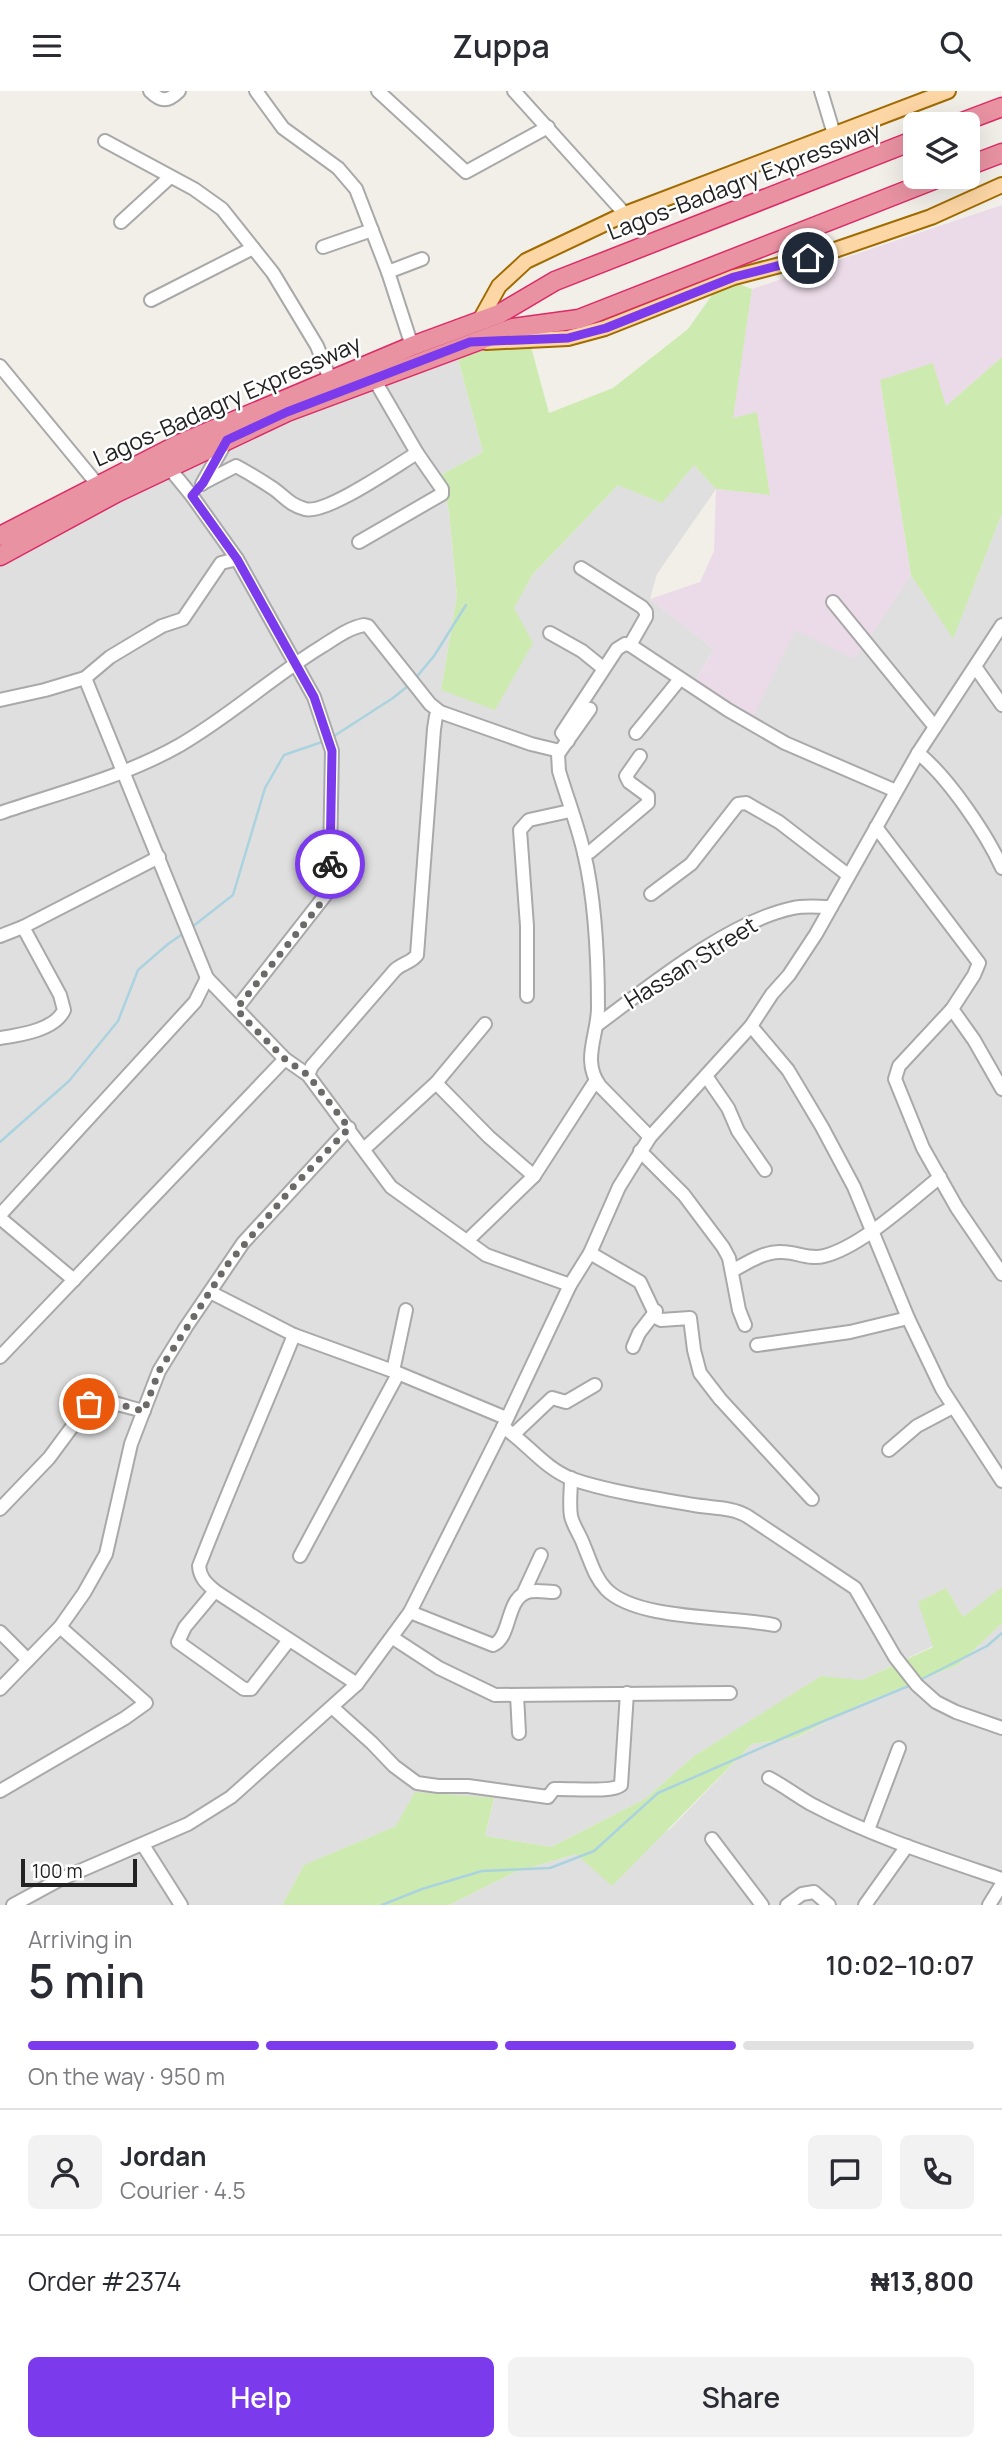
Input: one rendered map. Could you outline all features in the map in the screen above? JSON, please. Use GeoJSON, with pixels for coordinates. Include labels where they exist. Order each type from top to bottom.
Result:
{"type":"FeatureCollection","features":[{"type":"Feature","properties":{"kind":"highway"},"geometry":{"type":"LineString","coordinates":[[980,115],[1002,107]]}},
{"type":"Feature","properties":{"kind":"highway","name":"Lagos-Badagry Expressway"},"geometry":{"type":"LineString","coordinates":[[0,536],[191,439],[330,379],[479,323],[555,281],[903,146]]}},
{"type":"Feature","properties":{"kind":"highway"},"geometry":{"type":"LineString","coordinates":[[980,161],[1002,153]]}},
{"type":"Feature","properties":{"kind":"highway","name":"Lagos-Badagry Expressway"},"geometry":{"type":"LineString","coordinates":[[0,556],[116,493],[287,412],[513,328],[579,319],[910,189]]}},
{"type":"Feature","properties":{"kind":"main road","name":"Lagos-Badagry Expressway"},"geometry":{"type":"LineString","coordinates":[[479,323],[499,286],[526,261],[625,214],[948,91]]}},
{"type":"Feature","properties":{"kind":"main road","name":"Lagos-Badagry Expressway"},"geometry":{"type":"LineString","coordinates":[[470,342],[548,341],[606,328],[734,277],[825,253],[930,217],[1002,185]]}},
{"type":"Feature","properties":{"kind":"street"},"geometry":{"type":"LineString","coordinates":[[150,91],[157,98],[164,100],[172,98],[179,91]]}},
{"type":"Feature","properties":{"kind":"street"},"geometry":{"type":"LineString","coordinates":[[257,91],[283,128],[338,168],[356,189],[388,272],[412,346]]}},
{"type":"Feature","properties":{"kind":"street"},"geometry":{"type":"LineString","coordinates":[[378,91],[466,172],[548,127]]}},
{"type":"Feature","properties":{"kind":"street"},"geometry":{"type":"LineString","coordinates":[[821,91],[834,134]]}},
{"type":"Feature","properties":{"kind":"street"},"geometry":{"type":"LineString","coordinates":[[519,93],[625,214]]}},
{"type":"Feature","properties":{"kind":"street"},"geometry":{"type":"LineString","coordinates":[[105,141],[194,189],[222,209],[273,273],[317,346],[330,379]]}},
{"type":"Feature","properties":{"kind":"street"},"geometry":{"type":"LineString","coordinates":[[121,222],[169,177]]}},
{"type":"Feature","properties":{"kind":"street"},"geometry":{"type":"LineString","coordinates":[[323,247],[372,230]]}},
{"type":"Feature","properties":{"kind":"street"},"geometry":{"type":"LineString","coordinates":[[151,300],[253,248]]}},
{"type":"Feature","properties":{"kind":"street"},"geometry":{"type":"LineString","coordinates":[[388,272],[422,259]]}},
{"type":"Feature","properties":{"kind":"street"},"geometry":{"type":"LineString","coordinates":[[0,366],[98,485]]}},
{"type":"Feature","properties":{"kind":"street"},"geometry":{"type":"LineString","coordinates":[[359,543],[442,494],[442,489],[417,453],[374,379]]}},
{"type":"Feature","properties":{"kind":"street"},"geometry":{"type":"LineString","coordinates":[[192,496],[203,483],[227,440]]}},
{"type":"Feature","properties":{"kind":"street"},"geometry":{"type":"LineString","coordinates":[[203,483],[236,466],[277,491],[287,502],[306,510],[341,499],[417,453]]}},
{"type":"Feature","properties":{"kind":"street"},"geometry":{"type":"LineString","coordinates":[[170,469],[237,559],[314,697],[330,741],[330,858],[327,893],[237,1008]]}},
{"type":"Feature","properties":{"kind":"street"},"geometry":{"type":"LineString","coordinates":[[2,700],[85,678],[110,657],[139,639],[162,626],[183,619],[221,563],[237,559]]}},
{"type":"Feature","properties":{"kind":"street"},"geometry":{"type":"LineString","coordinates":[[582,568],[646,612],[646,617],[630,645]]}},
{"type":"Feature","properties":{"kind":"street"},"geometry":{"type":"LineString","coordinates":[[833,603],[935,727]]}},
{"type":"Feature","properties":{"kind":"street"},"geometry":{"type":"LineString","coordinates":[[0,813],[124,773],[180,745],[229,713],[295,663],[363,625],[368,626],[439,712],[531,744],[564,746]]}},
{"type":"Feature","properties":{"kind":"street"},"geometry":{"type":"LineString","coordinates":[[13,1905],[59,1880],[188,1824],[231,1797],[357,1684],[393,1638],[410,1612],[508,1426],[570,1285],[590,1253],[619,1187],[640,1150],[751,1026],[795,966],[918,753],[1002,625]]}},
{"type":"Feature","properties":{"kind":"street"},"geometry":{"type":"LineString","coordinates":[[550,633],[582,651],[603,668]]}},
{"type":"Feature","properties":{"kind":"street"},"geometry":{"type":"LineString","coordinates":[[650,1137],[596,1080],[591,1054],[597,1025],[594,923],[584,853],[559,771],[564,746],[562,733],[603,668],[621,646],[630,645],[785,743],[896,791]]}},
{"type":"Feature","properties":{"kind":"street"},"geometry":{"type":"LineString","coordinates":[[976,668],[1002,705]]}},
{"type":"Feature","properties":{"kind":"street"},"geometry":{"type":"LineString","coordinates":[[85,678],[207,978],[285,1059],[308,1075],[391,1187],[486,1255],[570,1285]]}},
{"type":"Feature","properties":{"kind":"street"},"geometry":{"type":"LineString","coordinates":[[636,733],[680,679]]}},
{"type":"Feature","properties":{"kind":"street"},"geometry":{"type":"LineString","coordinates":[[564,746],[590,709]]}},
{"type":"Feature","properties":{"kind":"street"},"geometry":{"type":"LineString","coordinates":[[308,1075],[312,1066],[395,970],[410,963],[417,955],[434,729],[439,712]]}},
{"type":"Feature","properties":{"kind":"street"},"geometry":{"type":"LineString","coordinates":[[918,753],[933,765],[945,780],[981,831],[1002,867]]}},
{"type":"Feature","properties":{"kind":"street"},"geometry":{"type":"LineString","coordinates":[[584,853],[590,852],[648,803],[648,796],[629,782],[626,776],[640,756]]}},
{"type":"Feature","properties":{"kind":"street"},"geometry":{"type":"LineString","coordinates":[[651,894],[691,864],[738,804],[746,803],[779,822],[848,875]]}},
{"type":"Feature","properties":{"kind":"street"},"geometry":{"type":"LineString","coordinates":[[527,996],[527,926],[520,830],[529,820],[570,811]]}},
{"type":"Feature","properties":{"kind":"street"},"geometry":{"type":"LineString","coordinates":[[876,827],[979,963],[952,1009],[903,1060],[895,1079],[923,1148],[957,1208],[1002,1275]]}},
{"type":"Feature","properties":{"kind":"street"},"geometry":{"type":"LineString","coordinates":[[0,936],[23,927],[159,856]]}},
{"type":"Feature","properties":{"kind":"street","name":"Hassan Street"},"geometry":{"type":"LineString","coordinates":[[597,1025],[660,979],[748,924],[796,907],[831,907]]}},
{"type":"Feature","properties":{"kind":"street"},"geometry":{"type":"LineString","coordinates":[[0,1038],[24,1034],[55,1021],[64,1010],[60,995],[23,927]]}},
{"type":"Feature","properties":{"kind":"street"},"geometry":{"type":"LineString","coordinates":[[74,1280],[0,1217],[195,1002],[207,978]]}},
{"type":"Feature","properties":{"kind":"street"},"geometry":{"type":"LineString","coordinates":[[952,1009],[974,1039],[1002,1089]]}},
{"type":"Feature","properties":{"kind":"street"},"geometry":{"type":"LineString","coordinates":[[364,1149],[436,1083],[485,1024]]}},
{"type":"Feature","properties":{"kind":"street"},"geometry":{"type":"LineString","coordinates":[[751,1026],[788,1070],[822,1126],[854,1187],[908,1318],[953,1407],[1002,1481]]}},
{"type":"Feature","properties":{"kind":"street"},"geometry":{"type":"LineString","coordinates":[[0,1357],[285,1059]]}},
{"type":"Feature","properties":{"kind":"street"},"geometry":{"type":"LineString","coordinates":[[706,1076],[728,1108],[738,1131],[765,1170]]}},
{"type":"Feature","properties":{"kind":"street"},"geometry":{"type":"LineString","coordinates":[[467,1241],[534,1175],[596,1080]]}},
{"type":"Feature","properties":{"kind":"street"},"geometry":{"type":"LineString","coordinates":[[436,1083],[489,1137],[534,1175]]}},
{"type":"Feature","properties":{"kind":"street"},"geometry":{"type":"LineString","coordinates":[[0,1689],[60,1626],[85,1593],[106,1553],[131,1444],[159,1371],[243,1243],[349,1128]]}},
{"type":"Feature","properties":{"kind":"street"},"geometry":{"type":"LineString","coordinates":[[640,1150],[684,1195],[723,1247],[729,1258],[739,1310],[745,1325]]}},
{"type":"Feature","properties":{"kind":"street"},"geometry":{"type":"LineString","coordinates":[[732,1271],[768,1253],[827,1256],[872,1232],[940,1177]]}},
{"type":"Feature","properties":{"kind":"street"},"geometry":{"type":"LineString","coordinates":[[590,1253],[640,1282],[657,1318],[691,1319],[694,1350],[704,1380],[812,1499]]}},
{"type":"Feature","properties":{"kind":"street"},"geometry":{"type":"LineString","coordinates":[[210,1292],[295,1335],[396,1373],[508,1426],[545,1463],[571,1478],[633,1494],[731,1509],[747,1516],[855,1588],[895,1657],[936,1702],[1002,1728]]}},
{"type":"Feature","properties":{"kind":"street"},"geometry":{"type":"LineString","coordinates":[[300,1556],[396,1373],[406,1310]]}},
{"type":"Feature","properties":{"kind":"street"},"geometry":{"type":"LineString","coordinates":[[633,1347],[639,1333],[656,1311]]}},
{"type":"Feature","properties":{"kind":"street"},"geometry":{"type":"LineString","coordinates":[[757,1345],[849,1332],[908,1318]]}},
{"type":"Feature","properties":{"kind":"street"},"geometry":{"type":"LineString","coordinates":[[295,1335],[260,1422],[234,1475],[199,1566],[199,1573],[215,1591],[357,1684]]}},
{"type":"Feature","properties":{"kind":"street"},"geometry":{"type":"LineString","coordinates":[[508,1426],[552,1398],[566,1402],[595,1385]]}},
{"type":"Feature","properties":{"kind":"street"},"geometry":{"type":"LineString","coordinates":[[0,1510],[49,1458],[89,1404],[95,1401],[106,1402],[144,1411]]}},
{"type":"Feature","properties":{"kind":"street"},"geometry":{"type":"LineString","coordinates":[[889,1450],[917,1426],[953,1407]]}},
{"type":"Feature","properties":{"kind":"street"},"geometry":{"type":"LineString","coordinates":[[571,1478],[571,1517],[592,1570],[607,1590],[620,1599],[664,1612],[774,1625]]}},
{"type":"Feature","properties":{"kind":"street"},"geometry":{"type":"LineString","coordinates":[[523,1594],[541,1555]]}},
{"type":"Feature","properties":{"kind":"street"},"geometry":{"type":"LineString","coordinates":[[215,1591],[186,1627],[178,1642],[244,1689],[251,1689],[289,1640]]}},
{"type":"Feature","properties":{"kind":"street"},"geometry":{"type":"LineString","coordinates":[[410,1612],[493,1645],[500,1641],[518,1598],[529,1591],[554,1592]]}},
{"type":"Feature","properties":{"kind":"street"},"geometry":{"type":"LineString","coordinates":[[0,1791],[146,1703],[60,1626]]}},
{"type":"Feature","properties":{"kind":"street"},"geometry":{"type":"LineString","coordinates":[[0,1632],[28,1660]]}},
{"type":"Feature","properties":{"kind":"street"},"geometry":{"type":"LineString","coordinates":[[393,1638],[439,1668],[495,1695],[730,1693]]}},
{"type":"Feature","properties":{"kind":"street"},"geometry":{"type":"LineString","coordinates":[[332,1707],[372,1742],[394,1766],[417,1783],[468,1786],[548,1797],[554,1789],[612,1790],[621,1785],[627,1693]]}},
{"type":"Feature","properties":{"kind":"street"},"geometry":{"type":"LineString","coordinates":[[517,1695],[519,1733]]}},
{"type":"Feature","properties":{"kind":"street"},"geometry":{"type":"LineString","coordinates":[[869,1830],[900,1748]]}},
{"type":"Feature","properties":{"kind":"street"},"geometry":{"type":"LineString","coordinates":[[769,1778],[810,1803],[869,1830],[1002,1879]]}},
{"type":"Feature","properties":{"kind":"street"},"geometry":{"type":"LineString","coordinates":[[712,1839],[762,1905]]}},
{"type":"Feature","properties":{"kind":"street"},"geometry":{"type":"LineString","coordinates":[[143,1845],[181,1905]]}},
{"type":"Feature","properties":{"kind":"street"},"geometry":{"type":"LineString","coordinates":[[865,1905],[907,1846]]}},
{"type":"Feature","properties":{"kind":"street"},"geometry":{"type":"LineString","coordinates":[[989,1905],[1002,1884]]}},
{"type":"Feature","properties":{"kind":"street"},"geometry":{"type":"LineString","coordinates":[[787,1905],[808,1892],[814,1892],[830,1905]]}},
{"type":"Feature","properties":{"kind":"shaded area"},"geometry":{"type":"Polygon","coordinates":[[[1002,205],[1002,357],[946,406],[880,380],[911,575],[855,659],[795,630],[752,719],[695,681],[714,649],[650,599],[700,582],[714,551],[716,489],[770,495],[756,413],[732,419],[752,289],[1002,205]]]}},
{"type":"Feature","properties":{"kind":"shaded area"},"geometry":{"type":"Polygon","coordinates":[[[457,355],[483,452],[441,475],[449,511],[457,596],[441,690],[513,608],[532,575],[618,485],[694,465],[716,489],[657,574],[650,599],[714,649],[695,681],[795,630],[864,645],[911,575],[953,638],[1002,513],[1002,1587],[963,1618],[946,1588],[919,1602],[933,1646],[862,1680],[821,1677],[694,1756],[645,1799],[551,1847],[485,1836],[494,1799],[396,1826],[304,1865],[282,1905],[0,1905],[0,564],[302,407],[457,355]]]}},
{"type":"Feature","properties":{"kind":"shaded area"},"geometry":{"type":"Polygon","coordinates":[[[1002,1623],[1002,1905],[449,1905],[513,1873],[669,1830],[752,1744],[796,1738],[860,1704],[958,1665],[1002,1623]]]}},
{"type":"Feature","properties":{"kind":"green space"},"geometry":{"type":"Polygon","coordinates":[[[724,278],[752,289],[733,418],[757,412],[770,495],[716,489],[694,465],[662,503],[618,485],[532,575],[514,608],[533,643],[495,710],[441,690],[457,596],[449,511],[441,475],[483,452],[457,355],[530,343],[549,413],[613,388],[688,329],[724,278]]]}},
{"type":"Feature","properties":{"kind":"green space"},"geometry":{"type":"Polygon","coordinates":[[[1002,357],[1002,513],[953,639],[911,575],[880,380],[933,363],[946,406],[1002,357]]]}},
{"type":"Feature","properties":{"kind":"green space"},"geometry":{"type":"Polygon","coordinates":[[[1002,1587],[1002,1623],[958,1665],[860,1704],[795,1738],[752,1744],[612,1886],[576,1854],[513,1873],[449,1905],[282,1905],[304,1865],[396,1826],[415,1792],[494,1798],[485,1836],[551,1847],[645,1799],[694,1756],[821,1676],[862,1680],[933,1647],[918,1602],[946,1588],[963,1617],[1002,1587]]]}},
{"type":"Feature","properties":{"kind":"waterway"},"geometry":{"type":"LineString","coordinates":[[414,680],[434,656],[466,605]]}},
{"type":"Feature","properties":{"kind":"waterway"},"geometry":{"type":"LineString","coordinates":[[331,738],[409,685]]}},
{"type":"Feature","properties":{"kind":"waterway"},"geometry":{"type":"LineString","coordinates":[[192,927],[233,895],[265,788],[284,755],[325,741]]}},
{"type":"Feature","properties":{"kind":"waterway"},"geometry":{"type":"LineString","coordinates":[[0,1142],[69,1081],[118,1021],[138,970],[184,933]]}},
{"type":"Feature","properties":{"kind":"waterway"},"geometry":{"type":"LineString","coordinates":[[920,1680],[987,1646],[1002,1633]]}},
{"type":"Feature","properties":{"kind":"waterway"},"geometry":{"type":"LineString","coordinates":[[382,1905],[422,1889],[482,1871],[550,1868],[594,1851],[658,1793],[911,1685]]}},
{"type":"Feature","properties":{"kind":"way so far"},"geometry":{"type":"LineString","coordinates":[[89,1404],[95,1401],[106,1402],[144,1411],[159,1371],[227,1265],[243,1243],[349,1128],[308,1075],[285,1059],[237,1008],[325,898],[330,864]]}},
{"type":"Feature","properties":{"kind":"route"},"geometry":{"type":"LineString","coordinates":[[330,864],[332,751],[314,697],[237,559],[192,496],[203,483],[227,440],[287,412],[470,342],[548,341],[568,338],[606,328],[734,277],[808,258]]}}]}
